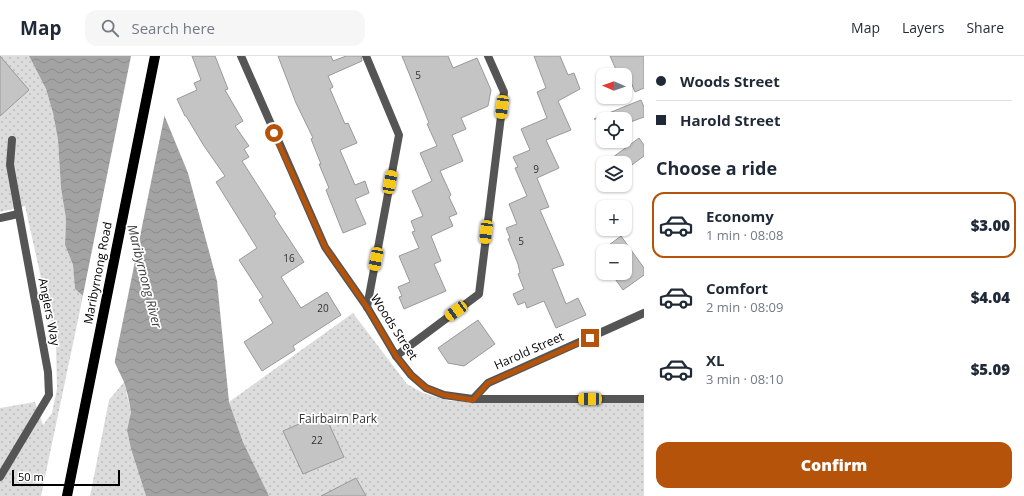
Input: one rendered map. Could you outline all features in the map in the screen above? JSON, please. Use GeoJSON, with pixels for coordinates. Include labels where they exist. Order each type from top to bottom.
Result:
{"type":"FeatureCollection","features":[{"type":"Feature","properties":{"kind":"main road","name":"Maribyrnong Road"},"geometry":{"type":"LineString","coordinates":[[67,496],[154,61]]}},
{"type":"Feature","properties":{"kind":"street","name":"Woods Street"},"geometry":{"type":"LineString","coordinates":[[241,56],[325,247],[367,307],[396,356],[411,375],[426,388],[444,395],[473,400],[644,399]]}},
{"type":"Feature","properties":{"kind":"street"},"geometry":{"type":"LineString","coordinates":[[366,56],[399,135],[367,307]]}},
{"type":"Feature","properties":{"kind":"street"},"geometry":{"type":"LineString","coordinates":[[396,356],[479,294],[504,92],[488,56]]}},
{"type":"Feature","properties":{"kind":"street","name":"Anglers Way"},"geometry":{"type":"LineString","coordinates":[[0,477],[49,395],[48,372],[10,165],[12,140]]}},
{"type":"Feature","properties":{"kind":"street"},"geometry":{"type":"LineString","coordinates":[[0,218],[18,214]]}},
{"type":"Feature","properties":{"kind":"street","name":"Harold Street"},"geometry":{"type":"LineString","coordinates":[[473,400],[488,383],[644,313]]}},
{"type":"Feature","properties":{"kind":"green space"},"geometry":{"type":"Polygon","coordinates":[[[0,56],[29,56],[46,89],[53,113],[58,140],[61,188],[66,219],[65,245],[73,265],[75,289],[83,296],[41,496],[0,496],[0,408],[35,402],[43,425],[52,413],[57,389],[56,345],[25,206],[0,212],[0,56]]]}},
{"type":"Feature","properties":{"kind":"green space","name":"Fairbairn Park"},"geometry":{"type":"Polygon","coordinates":[[[353,313],[407,384],[423,393],[450,401],[644,400],[644,496],[269,496],[243,442],[229,402],[353,313]]]}},
{"type":"Feature","properties":{"kind":"green space"},"geometry":{"type":"Polygon","coordinates":[[[124,382],[131,412],[127,430],[131,449],[146,496],[90,496],[109,400],[124,382]]]}},
{"type":"Feature","properties":{"kind":"water","name":"Maribyrnong River"},"geometry":{"type":"Polygon","coordinates":[[[29,56],[135,56],[153,88],[188,173],[217,281],[229,402],[243,442],[269,496],[146,496],[131,449],[127,430],[131,412],[124,382],[83,296],[75,289],[73,265],[65,245],[66,219],[61,188],[58,140],[53,113],[46,89],[29,56]]]}},
{"type":"Feature","properties":{"kind":"pier"},"geometry":{"type":"Polygon","coordinates":[[[131,56],[137,56],[155,88],[165,113],[114,365],[82,300],[131,56]]]}},
{"type":"Feature","properties":{"kind":"building"},"geometry":{"type":"Polygon","coordinates":[[[0,56],[29,90],[0,116],[0,56]]]}},
{"type":"Feature","properties":{"kind":"building"},"geometry":{"type":"Polygon","coordinates":[[[192,56],[215,56],[228,89],[225,90],[243,121],[235,126],[249,146],[244,149],[249,157],[242,161],[276,214],[274,216],[304,262],[281,277],[301,308],[327,292],[341,315],[293,346],[295,350],[262,371],[244,342],[273,323],[259,300],[263,297],[239,260],[257,248],[216,182],[225,176],[185,116],[177,99],[197,90],[194,83],[201,80],[192,56]]]}},
{"type":"Feature","properties":{"kind":"building"},"geometry":{"type":"Polygon","coordinates":[[[278,56],[331,56],[333,61],[346,56],[361,56],[362,61],[328,76],[333,87],[330,89],[345,124],[348,123],[357,143],[340,150],[355,185],[365,181],[369,193],[355,199],[366,224],[343,233],[326,190],[329,188],[311,139],[313,138],[296,103],[278,56]]]}},
{"type":"Feature","properties":{"kind":"building"},"geometry":{"type":"Polygon","coordinates":[[[402,56],[448,56],[453,68],[477,58],[491,90],[488,106],[461,118],[466,129],[452,135],[463,161],[440,171],[451,195],[449,197],[457,214],[449,217],[453,226],[431,236],[441,261],[434,264],[446,291],[404,309],[399,297],[402,296],[398,287],[410,282],[399,256],[419,248],[412,232],[415,231],[411,221],[423,216],[412,191],[432,181],[420,153],[437,146],[427,124],[429,123],[402,56]]]}},
{"type":"Feature","properties":{"kind":"building"},"geometry":{"type":"Polygon","coordinates":[[[534,56],[560,56],[568,75],[574,73],[580,89],[558,101],[571,130],[546,140],[559,168],[537,178],[549,207],[540,210],[564,265],[552,269],[566,304],[578,298],[586,315],[556,328],[544,301],[527,308],[525,302],[518,305],[513,294],[524,289],[518,274],[520,273],[518,264],[508,239],[510,238],[506,228],[517,224],[509,204],[527,196],[515,168],[518,167],[513,157],[530,150],[521,129],[547,118],[537,92],[546,88],[534,56]]]}},
{"type":"Feature","properties":{"kind":"building"},"geometry":{"type":"Polygon","coordinates":[[[610,56],[644,56],[644,88],[635,92],[632,85],[632,68],[615,68],[610,56]]]}},
{"type":"Feature","properties":{"kind":"building"},"geometry":{"type":"Polygon","coordinates":[[[641,100],[644,107],[644,117],[632,121],[632,112],[611,112],[632,104],[641,100]]]}},
{"type":"Feature","properties":{"kind":"building"},"geometry":{"type":"Polygon","coordinates":[[[639,138],[644,145],[644,156],[632,165],[632,156],[615,156],[625,148],[632,148],[632,143],[639,138]]]}},
{"type":"Feature","properties":{"kind":"building"},"geometry":{"type":"Polygon","coordinates":[[[621,236],[627,244],[610,244],[621,236]]]}},
{"type":"Feature","properties":{"kind":"building"},"geometry":{"type":"Polygon","coordinates":[[[632,251],[644,268],[644,275],[623,290],[616,280],[632,280],[632,251]]]}},
{"type":"Feature","properties":{"kind":"building"},"geometry":{"type":"Polygon","coordinates":[[[478,320],[495,344],[464,366],[448,363],[438,348],[478,320]]]}},
{"type":"Feature","properties":{"kind":"building"},"geometry":{"type":"Polygon","coordinates":[[[324,413],[344,457],[303,474],[283,431],[324,413]]]}},
{"type":"Feature","properties":{"kind":"building"},"geometry":{"type":"Polygon","coordinates":[[[356,478],[366,496],[321,496],[356,478]]]}},
{"type":"Feature","properties":{"kind":"tram line"},"geometry":{"type":"LineString","coordinates":[[63,496],[151,56]]}},
{"type":"Feature","properties":{"kind":"tram line"},"geometry":{"type":"LineString","coordinates":[[71,496],[159,56]]}},
{"type":"Feature","properties":{"kind":"route"},"geometry":{"type":"LineString","coordinates":[[274,133],[325,247],[367,307],[396,356],[411,375],[426,388],[444,395],[473,400],[488,383],[590,338]]}}]}
